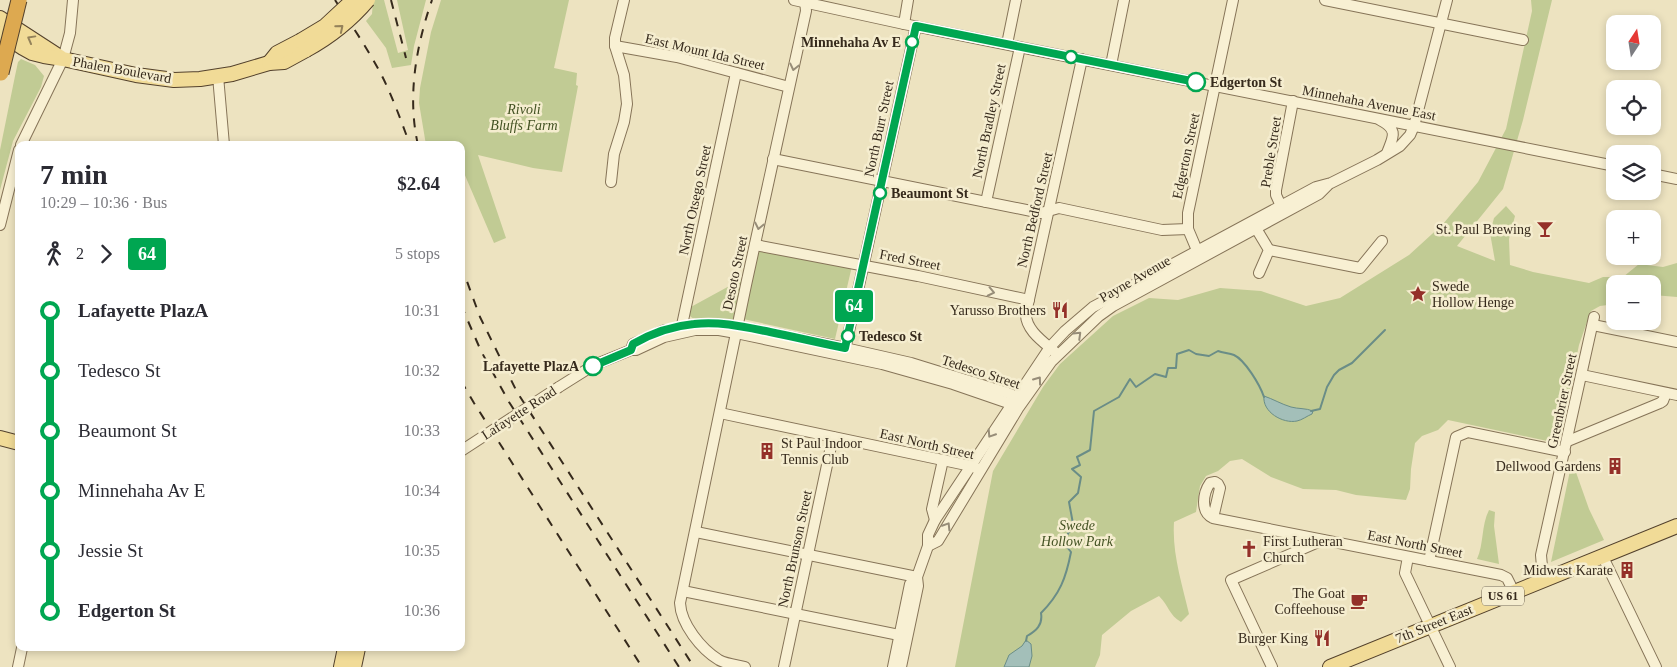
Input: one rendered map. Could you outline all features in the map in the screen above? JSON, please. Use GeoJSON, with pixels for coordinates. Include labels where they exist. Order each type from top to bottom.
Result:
{"type":"FeatureCollection","features":[{"type":"Feature","properties":{"kind":"highway"},"geometry":{"type":"LineString","coordinates":[[1,73],[19,0]]}},
{"type":"Feature","properties":{"kind":"main road","name":"Phalen Boulevard"},"geometry":{"type":"LineString","coordinates":[[0,33],[32,53],[136,75],[187,80],[218,76],[250,70],[270,63],[284,62],[353,0]]}},
{"type":"Feature","properties":{"kind":"main road","name":"Phalen Boulevard"},"geometry":{"type":"LineString","coordinates":[[303,45],[331,35],[354,16],[368,0]]}},
{"type":"Feature","properties":{"kind":"main road"},"geometry":{"type":"LineString","coordinates":[[0,18],[63,59]]}},
{"type":"Feature","properties":{"kind":"main road"},"geometry":{"type":"LineString","coordinates":[[0,438],[15,443]]}},
{"type":"Feature","properties":{"kind":"main road"},"geometry":{"type":"LineString","coordinates":[[0,448],[15,450]]}},
{"type":"Feature","properties":{"kind":"main road","name":"7th Street East"},"geometry":{"type":"LineString","coordinates":[[1330,667],[1677,526]]}},
{"type":"Feature","properties":{"kind":"main road"},"geometry":{"type":"LineString","coordinates":[[341,667],[344,651]]}},
{"type":"Feature","properties":{"kind":"main road"},"geometry":{"type":"LineString","coordinates":[[354,667],[357,651]]}},
{"type":"Feature","properties":{"kind":"street"},"geometry":{"type":"LineString","coordinates":[[22,141],[63,59],[70,33],[73,0]]}},
{"type":"Feature","properties":{"kind":"street"},"geometry":{"type":"LineString","coordinates":[[611,182],[614,154],[624,122],[627,104],[624,75],[615,46],[615,38],[624,0]]}},
{"type":"Feature","properties":{"kind":"street","name":"Minnehaha Avenue East"},"geometry":{"type":"LineString","coordinates":[[794,0],[904,24],[1606,164]]}},
{"type":"Feature","properties":{"kind":"street"},"geometry":{"type":"LineString","coordinates":[[904,24],[908,0]]}},
{"type":"Feature","properties":{"kind":"street"},"geometry":{"type":"LineString","coordinates":[[1006,44],[1016,0]]}},
{"type":"Feature","properties":{"kind":"street"},"geometry":{"type":"LineString","coordinates":[[1111,65],[1124,0]]}},
{"type":"Feature","properties":{"kind":"street","name":"Edgerton Street"},"geometry":{"type":"LineString","coordinates":[[1199,254],[1188,229],[1190,204],[1232,0]]}},
{"type":"Feature","properties":{"kind":"street"},"geometry":{"type":"LineString","coordinates":[[1326,0],[1523,40]]}},
{"type":"Feature","properties":{"kind":"street","name":"Payne Avenue"},"geometry":{"type":"LineString","coordinates":[[1255,225],[1281,206],[1316,187],[1331,183],[1377,160],[1400,146],[1410,135],[1447,0]]}},
{"type":"Feature","properties":{"kind":"street","name":"Desoto Street"},"geometry":{"type":"LineString","coordinates":[[745,667],[724,662],[714,657],[689,630],[681,611],[683,591],[737,329],[806,11],[805,1]]}},
{"type":"Feature","properties":{"kind":"street","name":"North Burr Street"},"geometry":{"type":"LineString","coordinates":[[844,351],[916,26]]}},
{"type":"Feature","properties":{"kind":"street","name":"East Mount Ida Street"},"geometry":{"type":"LineString","coordinates":[[615,46],[678,57],[789,87]]}},
{"type":"Feature","properties":{"kind":"street","name":"North Bradley Street"},"geometry":{"type":"LineString","coordinates":[[986,202],[1020,47]]}},
{"type":"Feature","properties":{"kind":"street","name":"North Bedford Street"},"geometry":{"type":"LineString","coordinates":[[1058,355],[1033,331],[1026,320],[1082,59]]}},
{"type":"Feature","properties":{"kind":"street","name":"North Otsego Street"},"geometry":{"type":"LineString","coordinates":[[682,329],[736,72]]}},
{"type":"Feature","properties":{"kind":"street"},"geometry":{"type":"LineString","coordinates":[[218,76],[224,141]]}},
{"type":"Feature","properties":{"kind":"street","name":"Preble Street"},"geometry":{"type":"LineString","coordinates":[[1281,206],[1276,190],[1293,102]]}},
{"type":"Feature","properties":{"kind":"street"},"geometry":{"type":"LineString","coordinates":[[1375,118],[1388,124],[1393,130],[1394,136],[1387,153]]}},
{"type":"Feature","properties":{"kind":"street"},"geometry":{"type":"LineString","coordinates":[[774,159],[1041,213],[1059,208],[1162,230],[1188,229]]}},
{"type":"Feature","properties":{"kind":"street"},"geometry":{"type":"LineString","coordinates":[[0,225],[15,166]]}},
{"type":"Feature","properties":{"kind":"street"},"geometry":{"type":"LineString","coordinates":[[1661,176],[1677,179]]}},
{"type":"Feature","properties":{"kind":"street","name":"Payne Avenue"},"geometry":{"type":"LineString","coordinates":[[928,546],[938,542],[981,472],[1050,347],[1065,331],[1093,307],[1319,194],[1331,183]]}},
{"type":"Feature","properties":{"kind":"street"},"geometry":{"type":"LineString","coordinates":[[1255,225],[1269,250],[1360,268],[1382,241]]}},
{"type":"Feature","properties":{"kind":"street","name":"Fred Street"},"geometry":{"type":"LineString","coordinates":[[755,246],[954,283],[1029,300]]}},
{"type":"Feature","properties":{"kind":"street"},"geometry":{"type":"LineString","coordinates":[[1259,273],[1269,250]]}},
{"type":"Feature","properties":{"kind":"street","name":"Payne Avenue"},"geometry":{"type":"LineString","coordinates":[[893,667],[910,584],[917,577],[928,546],[928,535],[935,520],[971,466],[1018,402],[1058,355],[1106,310],[1199,254]]}},
{"type":"Feature","properties":{"kind":"street","name":"Greenbrier Street"},"geometry":{"type":"LineString","coordinates":[[1546,578],[1542,567],[1541,555],[1594,321],[1677,342]]}},
{"type":"Feature","properties":{"kind":"street","name":"Tedesco Street"},"geometry":{"type":"LineString","coordinates":[[695,327],[718,324],[844,351],[1018,402]]}},
{"type":"Feature","properties":{"kind":"street","name":"Lafayette Road"},"geometry":{"type":"LineString","coordinates":[[465,448],[594,365],[631,350],[636,350],[682,329],[695,327]]}},
{"type":"Feature","properties":{"kind":"street"},"geometry":{"type":"LineString","coordinates":[[1582,375],[1677,395]]}},
{"type":"Feature","properties":{"kind":"street"},"geometry":{"type":"LineString","coordinates":[[1568,441],[1660,403],[1663,401],[1666,393]]}},
{"type":"Feature","properties":{"kind":"street","name":"East North Street"},"geometry":{"type":"LineString","coordinates":[[720,413],[971,466],[981,472]]}},
{"type":"Feature","properties":{"kind":"street"},"geometry":{"type":"LineString","coordinates":[[1429,561],[1453,443],[1456,437],[1468,432],[1565,452]]}},
{"type":"Feature","properties":{"kind":"street","name":"North Brunson Street"},"geometry":{"type":"LineString","coordinates":[[784,667],[833,437]]}},
{"type":"Feature","properties":{"kind":"street","name":"Payne Avenue"},"geometry":{"type":"LineString","coordinates":[[935,520],[932,509],[943,460]]}},
{"type":"Feature","properties":{"kind":"street","name":"East North Street"},"geometry":{"type":"LineString","coordinates":[[1213,518],[1501,575],[1507,578],[1514,592]]}},
{"type":"Feature","properties":{"kind":"street"},"geometry":{"type":"LineString","coordinates":[[696,532],[917,577]]}},
{"type":"Feature","properties":{"kind":"street"},"geometry":{"type":"LineString","coordinates":[[1272,667],[1231,580],[1323,540]]}},
{"type":"Feature","properties":{"kind":"street"},"geometry":{"type":"LineString","coordinates":[[1602,555],[1656,667]]}},
{"type":"Feature","properties":{"kind":"street"},"geometry":{"type":"LineString","coordinates":[[1408,556],[1406,573],[1450,667]]}},
{"type":"Feature","properties":{"kind":"street","name":"Payne Avenue"},"geometry":{"type":"LineString","coordinates":[[901,667],[918,586],[917,577]]}},
{"type":"Feature","properties":{"kind":"street"},"geometry":{"type":"LineString","coordinates":[[683,591],[899,635]]}},
{"type":"Feature","properties":{"kind":"street"},"geometry":{"type":"LineString","coordinates":[[18,667],[21,651]]}},
{"type":"Feature","properties":{"kind":"green space"},"geometry":{"type":"Polygon","coordinates":[[[373,0],[384,0],[398,53],[408,50],[397,0],[426,0],[411,65],[392,68],[386,48],[366,21],[372,14],[373,0]]]}},
{"type":"Feature","properties":{"kind":"green space","name":"Rivoli Bluffs Farm"},"geometry":{"type":"Polygon","coordinates":[[[441,0],[569,0],[554,68],[577,73],[576,85],[578,86],[562,172],[533,168],[478,155],[506,238],[494,243],[465,175],[465,141],[425,141],[419,103],[420,88],[431,32],[441,0]]]}},
{"type":"Feature","properties":{"kind":"green space","name":"Swede Hollow Park"},"geometry":{"type":"Polygon","coordinates":[[[1531,0],[1552,0],[1523,120],[1503,189],[1457,246],[1495,261],[1490,233],[1494,218],[1506,206],[1515,216],[1509,239],[1510,265],[1533,272],[1589,283],[1606,277],[1606,305],[1591,311],[1579,345],[1559,441],[1552,442],[1448,420],[1438,430],[1422,436],[1415,443],[1410,489],[1406,500],[1356,495],[1336,490],[1303,489],[1271,477],[1242,459],[1230,461],[1218,471],[1206,476],[1200,486],[1196,512],[1174,522],[1176,557],[1189,614],[1181,622],[1159,596],[1131,611],[1102,635],[1100,655],[1095,667],[955,667],[993,471],[1043,387],[1060,364],[1113,316],[1149,298],[1178,300],[1220,288],[1261,291],[1306,306],[1340,298],[1409,255],[1443,224],[1478,182],[1506,129],[1532,11],[1531,0]]]}},
{"type":"Feature","properties":{"kind":"green space"},"geometry":{"type":"Polygon","coordinates":[[[21,59],[35,65],[44,76],[41,87],[13,141],[0,190],[0,150],[18,62],[21,59]]]}},
{"type":"Feature","properties":{"kind":"green space"},"geometry":{"type":"Polygon","coordinates":[[[760,249],[852,266],[835,339],[743,319],[760,249]]]}},
{"type":"Feature","properties":{"kind":"green space","name":"Swede Hollow Park"},"geometry":{"type":"Polygon","coordinates":[[[1677,263],[1677,297],[1661,296],[1661,275],[1625,275],[1638,265],[1663,267],[1677,263]]]}},
{"type":"Feature","properties":{"kind":"green space"},"geometry":{"type":"Polygon","coordinates":[[[744,278],[735,317],[731,321],[697,319],[689,315],[689,308],[744,278]]]}},
{"type":"Feature","properties":{"kind":"green space"},"geometry":{"type":"Polygon","coordinates":[[[1572,461],[1589,509],[1604,540],[1551,562],[1572,461]]]}},
{"type":"Feature","properties":{"kind":"green space"},"geometry":{"type":"Polygon","coordinates":[[[1489,510],[1495,512],[1494,526],[1499,564],[1477,559],[1489,510]]]}},
{"type":"Feature","properties":{"kind":"water"},"geometry":{"type":"Polygon","coordinates":[[[1264,396],[1291,407],[1308,409],[1313,411],[1312,414],[1297,421],[1280,419],[1274,416],[1266,407],[1264,396]]]}},
{"type":"Feature","properties":{"kind":"water"},"geometry":{"type":"Polygon","coordinates":[[[1026,640],[1031,644],[1032,656],[1029,667],[1004,667],[1009,655],[1022,646],[1026,640]]]}},
{"type":"Feature","properties":{"kind":"waterway"},"geometry":{"type":"LineString","coordinates":[[1311,411],[1320,409],[1327,387],[1334,375],[1352,363],[1385,330]]}},
{"type":"Feature","properties":{"kind":"waterway"},"geometry":{"type":"LineString","coordinates":[[1026,641],[1027,636],[1036,630],[1040,624],[1041,613],[1058,592],[1067,570],[1071,552],[1063,542],[1069,532],[1074,529],[1069,502],[1078,493],[1081,477],[1072,469],[1080,465],[1077,457],[1090,450],[1094,411],[1119,397],[1130,379],[1136,387],[1155,374],[1166,377],[1168,368],[1176,368],[1177,354],[1189,350],[1196,354],[1209,356],[1218,351],[1234,355],[1252,373],[1264,397]]}},
{"type":"Feature","properties":{"kind":"railway"},"geometry":{"type":"LineString","coordinates":[[335,0],[367,49],[384,80],[409,141]]}},
{"type":"Feature","properties":{"kind":"railway"},"geometry":{"type":"LineString","coordinates":[[360,0],[361,15]]}},
{"type":"Feature","properties":{"kind":"railway"},"geometry":{"type":"LineString","coordinates":[[391,0],[406,58]]}},
{"type":"Feature","properties":{"kind":"railway"},"geometry":{"type":"LineString","coordinates":[[417,141],[413,109],[413,90],[418,53],[432,0]]}},
{"type":"Feature","properties":{"kind":"railway"},"geometry":{"type":"LineString","coordinates":[[465,276],[480,317],[517,392],[694,667]]}},
{"type":"Feature","properties":{"kind":"railway"},"geometry":{"type":"LineString","coordinates":[[465,314],[481,351],[509,402],[679,667]]}},
{"type":"Feature","properties":{"kind":"railway"},"geometry":{"type":"LineString","coordinates":[[465,388],[642,667]]}},
{"type":"Feature","properties":{"kind":"bus line","name":"64"},"geometry":{"type":"LineString","coordinates":[[593,366],[631,350],[633,344],[651,335],[695,324],[737,326],[845,348],[916,26],[1196,82]]}},
{"type":"Feature","properties":{"kind":"place","name":"Minnehaha Av E"},"geometry":{"type":"Point","coordinates":[912,42]}},
{"type":"Feature","properties":{"kind":"place","name":"Edgerton St"},"geometry":{"type":"Point","coordinates":[1196,82]}},
{"type":"Feature","properties":{"kind":"place","name":"Beaumont St"},"geometry":{"type":"Point","coordinates":[880,193]}},
{"type":"Feature","properties":{"kind":"place","name":"St. Paul Brewing"},"geometry":{"type":"Point","coordinates":[1545,229]}},
{"type":"Feature","properties":{"kind":"place","name":"Swede Hollow Henge"},"geometry":{"type":"Point","coordinates":[1418,294]}},
{"type":"Feature","properties":{"kind":"place","name":"Yarusso Brothers"},"geometry":{"type":"Point","coordinates":[1060,310]}},
{"type":"Feature","properties":{"kind":"place","name":"Tedesco St"},"geometry":{"type":"Point","coordinates":[848,336]}},
{"type":"Feature","properties":{"kind":"place","name":"Lafayette PlazA"},"geometry":{"type":"Point","coordinates":[593,366]}},
{"type":"Feature","properties":{"kind":"place","name":"St Paul Indoor Tennis Club"},"geometry":{"type":"Point","coordinates":[767,451]}},
{"type":"Feature","properties":{"kind":"place","name":"Dellwood Gardens"},"geometry":{"type":"Point","coordinates":[1615,466]}},
{"type":"Feature","properties":{"kind":"place","name":"First Lutheran Church"},"geometry":{"type":"Point","coordinates":[1249,549]}},
{"type":"Feature","properties":{"kind":"place","name":"Midwest Karate"},"geometry":{"type":"Point","coordinates":[1627,570]}},
{"type":"Feature","properties":{"kind":"place","name":"The Goat Coffeehouse"},"geometry":{"type":"Point","coordinates":[1359,601]}},
{"type":"Feature","properties":{"kind":"place","name":"Burger King"},"geometry":{"type":"Point","coordinates":[1322,638]}}]}
